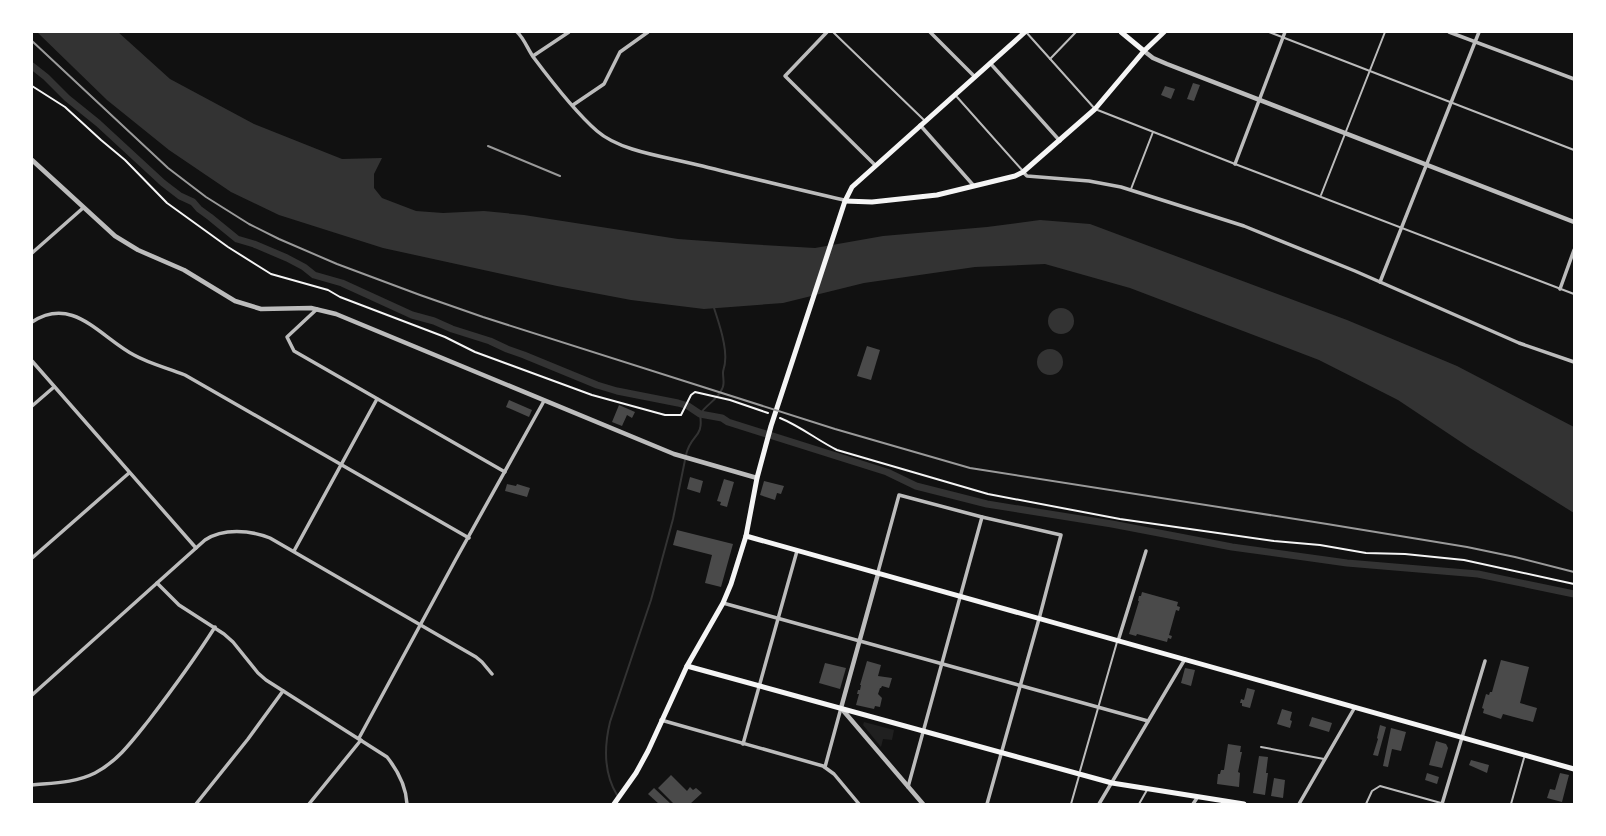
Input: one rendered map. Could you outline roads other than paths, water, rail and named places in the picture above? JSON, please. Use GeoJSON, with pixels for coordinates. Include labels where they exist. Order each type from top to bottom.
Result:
{"type":"FeatureCollection","features":[{"type":"Feature","properties":{"kind":"main road"},"geometry":{"type":"LineString","coordinates":[[614,804],[648,751],[687,666],[731,584],[746,536],[757,478],[774,415],[852,187],[1025,32]]}},
{"type":"Feature","properties":{"kind":"main road"},"geometry":{"type":"LineString","coordinates":[[1121,32],[1144,51]]}},
{"type":"Feature","properties":{"kind":"main road"},"geometry":{"type":"LineString","coordinates":[[845,201],[872,202],[918,198],[1023,172],[1096,109],[1144,51],[1164,32]]}},
{"type":"Feature","properties":{"kind":"main road"},"geometry":{"type":"LineString","coordinates":[[746,536],[1574,769]]}},
{"type":"Feature","properties":{"kind":"main road"},"geometry":{"type":"LineString","coordinates":[[687,666],[1111,783],[1244,804]]}},
{"type":"Feature","properties":{"kind":"street"},"geometry":{"type":"LineString","coordinates":[[519,32],[533,56],[573,106],[600,134],[626,147],[845,201]]}},
{"type":"Feature","properties":{"kind":"street"},"geometry":{"type":"LineString","coordinates":[[533,56],[569,32]]}},
{"type":"Feature","properties":{"kind":"street"},"geometry":{"type":"LineString","coordinates":[[573,106],[604,84],[620,52],[648,32]]}},
{"type":"Feature","properties":{"kind":"street"},"geometry":{"type":"LineString","coordinates":[[828,32],[785,76],[875,165]]}},
{"type":"Feature","properties":{"kind":"street"},"geometry":{"type":"LineString","coordinates":[[930,32],[974,76]]}},
{"type":"Feature","properties":{"kind":"street"},"geometry":{"type":"LineString","coordinates":[[1450,32],[1574,79]]}},
{"type":"Feature","properties":{"kind":"street"},"geometry":{"type":"LineString","coordinates":[[1380,282],[1479,32]]}},
{"type":"Feature","properties":{"kind":"street"},"geometry":{"type":"LineString","coordinates":[[1235,164],[1284,34]]}},
{"type":"Feature","properties":{"kind":"street"},"geometry":{"type":"LineString","coordinates":[[1144,51],[1167,64],[1345,135],[1574,222]]}},
{"type":"Feature","properties":{"kind":"street"},"geometry":{"type":"LineString","coordinates":[[990,63],[1060,141]]}},
{"type":"Feature","properties":{"kind":"street"},"geometry":{"type":"LineString","coordinates":[[922,123],[974,186]]}},
{"type":"Feature","properties":{"kind":"street"},"geometry":{"type":"LineString","coordinates":[[32,160],[122,241],[184,270],[235,301],[261,309],[317,309],[336,314],[681,457],[757,478]]}},
{"type":"Feature","properties":{"kind":"street"},"geometry":{"type":"LineString","coordinates":[[1023,172],[1027,176],[1089,181],[1130,190],[1244,226],[1519,343],[1574,362]]}},
{"type":"Feature","properties":{"kind":"street"},"geometry":{"type":"LineString","coordinates":[[32,253],[83,208]]}},
{"type":"Feature","properties":{"kind":"street"},"geometry":{"type":"LineString","coordinates":[[1560,289],[1574,250]]}},
{"type":"Feature","properties":{"kind":"street"},"geometry":{"type":"LineString","coordinates":[[317,309],[288,337],[294,351],[505,472]]}},
{"type":"Feature","properties":{"kind":"street"},"geometry":{"type":"LineString","coordinates":[[32,322],[53,313],[83,319],[136,357],[185,375],[469,538]]}},
{"type":"Feature","properties":{"kind":"street"},"geometry":{"type":"LineString","coordinates":[[32,361],[196,548]]}},
{"type":"Feature","properties":{"kind":"street"},"geometry":{"type":"LineString","coordinates":[[32,406],[54,387]]}},
{"type":"Feature","properties":{"kind":"street"},"geometry":{"type":"LineString","coordinates":[[294,552],[377,399]]}},
{"type":"Feature","properties":{"kind":"street"},"geometry":{"type":"LineString","coordinates":[[309,804],[360,739],[544,401]]}},
{"type":"Feature","properties":{"kind":"street"},"geometry":{"type":"LineString","coordinates":[[32,558],[129,473]]}},
{"type":"Feature","properties":{"kind":"street"},"geometry":{"type":"LineString","coordinates":[[825,767],[899,495],[1061,535],[987,804]]}},
{"type":"Feature","properties":{"kind":"street"},"geometry":{"type":"LineString","coordinates":[[908,787],[982,517]]}},
{"type":"Feature","properties":{"kind":"street"},"geometry":{"type":"LineString","coordinates":[[32,695],[205,540],[224,532],[251,533],[270,538],[476,657],[492,674]]}},
{"type":"Feature","properties":{"kind":"street"},"geometry":{"type":"LineString","coordinates":[[743,744],[797,551]]}},
{"type":"Feature","properties":{"kind":"street"},"geometry":{"type":"LineString","coordinates":[[1118,641],[1146,551]]}},
{"type":"Feature","properties":{"kind":"street"},"geometry":{"type":"LineString","coordinates":[[157,583],[179,605],[215,627],[233,642],[258,673],[380,752],[394,766],[403,782],[407,804]]}},
{"type":"Feature","properties":{"kind":"street"},"geometry":{"type":"LineString","coordinates":[[723,603],[1148,721]]}},
{"type":"Feature","properties":{"kind":"street"},"geometry":{"type":"LineString","coordinates":[[32,785],[80,779],[114,761],[171,693],[215,627]]}},
{"type":"Feature","properties":{"kind":"street"},"geometry":{"type":"LineString","coordinates":[[1099,804],[1185,659]]}},
{"type":"Feature","properties":{"kind":"street"},"geometry":{"type":"LineString","coordinates":[[1442,804],[1485,661]]}},
{"type":"Feature","properties":{"kind":"street"},"geometry":{"type":"LineString","coordinates":[[196,804],[283,691]]}},
{"type":"Feature","properties":{"kind":"street"},"geometry":{"type":"LineString","coordinates":[[1299,804],[1355,707]]}},
{"type":"Feature","properties":{"kind":"street"},"geometry":{"type":"LineString","coordinates":[[841,708],[920,803]]}},
{"type":"Feature","properties":{"kind":"street"},"geometry":{"type":"LineString","coordinates":[[662,720],[825,767],[859,804]]}},
{"type":"Feature","properties":{"kind":"street"},"geometry":{"type":"LineString","coordinates":[[1193,804],[1197,797]]}},
{"type":"Feature","properties":{"kind":"lane"},"geometry":{"type":"LineString","coordinates":[[833,32],[922,123]]}},
{"type":"Feature","properties":{"kind":"lane"},"geometry":{"type":"LineString","coordinates":[[1025,32],[1096,109],[1574,294]]}},
{"type":"Feature","properties":{"kind":"lane"},"geometry":{"type":"LineString","coordinates":[[1050,59],[1076,32]]}},
{"type":"Feature","properties":{"kind":"lane"},"geometry":{"type":"LineString","coordinates":[[1269,32],[1284,34],[1574,150]]}},
{"type":"Feature","properties":{"kind":"lane"},"geometry":{"type":"LineString","coordinates":[[1321,196],[1385,32]]}},
{"type":"Feature","properties":{"kind":"lane"},"geometry":{"type":"LineString","coordinates":[[955,94],[1023,172]]}},
{"type":"Feature","properties":{"kind":"lane"},"geometry":{"type":"LineString","coordinates":[[1130,190],[1153,131]]}},
{"type":"Feature","properties":{"kind":"lane"},"geometry":{"type":"LineString","coordinates":[[1071,804],[1118,641]]}},
{"type":"Feature","properties":{"kind":"lane"},"geometry":{"type":"LineString","coordinates":[[1261,747],[1324,760]]}},
{"type":"Feature","properties":{"kind":"lane"},"geometry":{"type":"LineString","coordinates":[[1511,804],[1525,755]]}},
{"type":"Feature","properties":{"kind":"lane"},"geometry":{"type":"LineString","coordinates":[[1366,804],[1372,791],[1380,786],[1442,804]]}},
{"type":"Feature","properties":{"kind":"lane"},"geometry":{"type":"LineString","coordinates":[[1139,804],[1147,789]]}},
{"type":"Feature","properties":{"kind":"waterway"},"geometry":{"type":"LineString","coordinates":[[32,66],[163,183],[193,202],[237,239],[287,258],[314,275],[342,283],[412,315],[490,341],[597,385],[688,406],[700,414],[722,418],[887,472],[916,486],[987,504],[1232,547],[1347,563],[1478,574],[1574,594]]}},
{"type":"Feature","properties":{"kind":"waterway"},"geometry":{"type":"LineString","coordinates":[[686,455],[699,432],[700,414],[720,393],[723,385],[725,349],[714,308]]}},
{"type":"Feature","properties":{"kind":"waterway"},"geometry":{"type":"LineString","coordinates":[[617,795],[607,768],[608,731],[651,600],[673,519],[685,460]]}},
{"type":"Feature","properties":{"kind":"railway"},"geometry":{"type":"LineString","coordinates":[[32,41],[168,168],[206,197],[249,224],[337,264],[483,317],[835,429],[970,468],[1467,547],[1574,572]]}},
{"type":"Feature","properties":{"kind":"railway"},"geometry":{"type":"LineString","coordinates":[[488,146],[560,176]]}}]}
